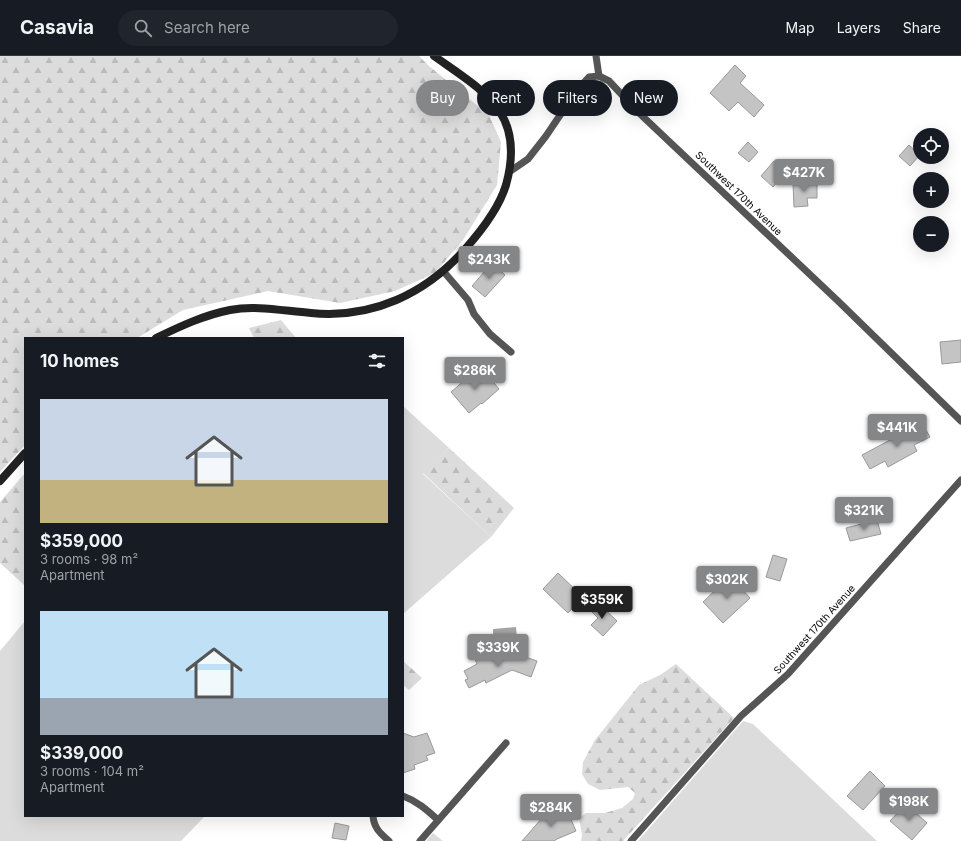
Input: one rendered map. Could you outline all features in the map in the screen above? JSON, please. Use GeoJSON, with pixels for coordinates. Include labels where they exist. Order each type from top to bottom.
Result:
{"type":"FeatureCollection","features":[{"type":"Feature","properties":{"kind":"street"},"geometry":{"type":"LineString","coordinates":[[158,337],[199,319],[230,310],[257,308],[333,314],[368,310],[391,303],[408,295],[426,285],[444,272],[468,245],[494,211],[505,188],[509,172],[511,138],[503,115],[492,102],[480,90],[434,56]]}},
{"type":"Feature","properties":{"kind":"street"},"geometry":{"type":"LineString","coordinates":[[0,481],[24,454]]}},
{"type":"Feature","properties":{"kind":"lane"},"geometry":{"type":"LineString","coordinates":[[509,172],[528,158],[546,136],[577,90],[585,81],[589,77],[599,76],[596,56]]}},
{"type":"Feature","properties":{"kind":"lane","name":"Southwest 170th Avenue"},"geometry":{"type":"LineString","coordinates":[[599,76],[609,81],[638,112],[838,301],[961,421]]}},
{"type":"Feature","properties":{"kind":"lane"},"geometry":{"type":"LineString","coordinates":[[444,272],[468,300],[474,314],[490,334],[511,352]]}},
{"type":"Feature","properties":{"kind":"lane","name":"Southwest 170th Avenue"},"geometry":{"type":"LineString","coordinates":[[631,841],[742,716],[788,674],[961,480]]}},
{"type":"Feature","properties":{"kind":"lane"},"geometry":{"type":"LineString","coordinates":[[420,841],[506,743]]}},
{"type":"Feature","properties":{"kind":"lane"},"geometry":{"type":"LineString","coordinates":[[404,796],[412,799],[423,806],[438,820]]}},
{"type":"Feature","properties":{"kind":"lane"},"geometry":{"type":"LineString","coordinates":[[373,817],[373,823],[378,831],[388,841]]}},
{"type":"Feature","properties":{"kind":"green space"},"geometry":{"type":"Polygon","coordinates":[[[0,56],[419,56],[446,80],[416,80],[416,116],[469,116],[469,99],[477,105],[477,116],[489,116],[501,142],[497,185],[463,240],[435,273],[395,291],[340,303],[268,291],[183,310],[139,337],[24,337],[24,446],[0,472],[0,56]]]}},
{"type":"Feature","properties":{"kind":"green space"},"geometry":{"type":"Polygon","coordinates":[[[281,320],[295,337],[254,337],[249,328],[281,320]]]}},
{"type":"Feature","properties":{"kind":"green space"},"geometry":{"type":"Polygon","coordinates":[[[404,407],[449,448],[423,474],[491,537],[404,613],[404,407]]]}},
{"type":"Feature","properties":{"kind":"green space"},"geometry":{"type":"Polygon","coordinates":[[[449,448],[514,508],[491,537],[423,473],[449,448]]]}},
{"type":"Feature","properties":{"kind":"green space"},"geometry":{"type":"Polygon","coordinates":[[[24,474],[24,585],[0,563],[0,502],[24,474]]]}},
{"type":"Feature","properties":{"kind":"green space"},"geometry":{"type":"Polygon","coordinates":[[[24,622],[24,817],[204,817],[181,841],[0,841],[0,651],[24,622]]]}},
{"type":"Feature","properties":{"kind":"green space"},"geometry":{"type":"Polygon","coordinates":[[[404,662],[422,678],[409,690],[404,686],[404,662]]]}},
{"type":"Feature","properties":{"kind":"green space"},"geometry":{"type":"Polygon","coordinates":[[[676,664],[734,718],[623,841],[581,841],[582,835],[579,818],[586,813],[605,813],[622,808],[633,799],[635,793],[628,787],[600,790],[588,784],[582,774],[583,762],[595,740],[639,685],[660,675],[676,664]]]}},
{"type":"Feature","properties":{"kind":"green space"},"geometry":{"type":"Polygon","coordinates":[[[743,721],[753,724],[877,841],[638,841],[743,721]]]}},
{"type":"Feature","properties":{"kind":"green space"},"geometry":{"type":"Polygon","coordinates":[[[433,833],[443,841],[426,841],[433,833]]]}},
{"type":"Feature","properties":{"kind":"shaded area"},"geometry":{"type":"Polygon","coordinates":[[[516,627],[517,638],[493,640],[493,629],[516,627]]]}},
{"type":"Feature","properties":{"kind":"building"},"geometry":{"type":"Polygon","coordinates":[[[735,65],[746,76],[740,83],[764,105],[754,117],[738,102],[729,111],[710,93],[735,65]]]}},
{"type":"Feature","properties":{"kind":"building"},"geometry":{"type":"Polygon","coordinates":[[[748,142],[758,152],[749,162],[738,153],[748,142]]]}},
{"type":"Feature","properties":{"kind":"building"},"geometry":{"type":"Polygon","coordinates":[[[909,145],[913,149],[913,163],[910,166],[899,156],[909,145]]]}},
{"type":"Feature","properties":{"kind":"building"},"geometry":{"type":"Polygon","coordinates":[[[774,161],[786,172],[773,187],[761,176],[774,161]]]}},
{"type":"Feature","properties":{"kind":"building"},"geometry":{"type":"Polygon","coordinates":[[[817,182],[817,198],[807,198],[808,206],[794,207],[793,183],[817,182]]]}},
{"type":"Feature","properties":{"kind":"building"},"geometry":{"type":"Polygon","coordinates":[[[492,263],[505,275],[485,297],[472,286],[492,263]]]}},
{"type":"Feature","properties":{"kind":"building"},"geometry":{"type":"Polygon","coordinates":[[[961,340],[961,362],[942,364],[940,342],[961,340]]]}},
{"type":"Feature","properties":{"kind":"building"},"geometry":{"type":"Polygon","coordinates":[[[485,372],[499,389],[469,413],[451,392],[473,373],[478,378],[485,372]]]}},
{"type":"Feature","properties":{"kind":"building"},"geometry":{"type":"Polygon","coordinates":[[[922,423],[930,437],[914,445],[917,451],[888,467],[885,461],[870,469],[862,455],[922,423]]]}},
{"type":"Feature","properties":{"kind":"building"},"geometry":{"type":"Polygon","coordinates":[[[877,520],[881,534],[850,541],[846,528],[877,520]]]}},
{"type":"Feature","properties":{"kind":"building"},"geometry":{"type":"Polygon","coordinates":[[[773,555],[787,559],[780,581],[766,577],[773,555]]]}},
{"type":"Feature","properties":{"kind":"building"},"geometry":{"type":"Polygon","coordinates":[[[558,573],[583,597],[568,613],[543,589],[558,573]]]}},
{"type":"Feature","properties":{"kind":"building"},"geometry":{"type":"Polygon","coordinates":[[[730,576],[750,598],[723,623],[703,602],[730,576]]]}},
{"type":"Feature","properties":{"kind":"building"},"geometry":{"type":"Polygon","coordinates":[[[598,603],[617,621],[603,636],[591,625],[598,618],[590,610],[598,603]]]}},
{"type":"Feature","properties":{"kind":"building"},"geometry":{"type":"Polygon","coordinates":[[[493,650],[495,656],[502,652],[503,655],[515,659],[517,654],[537,661],[531,677],[512,670],[486,683],[485,680],[469,688],[465,680],[468,679],[464,671],[477,664],[475,659],[493,650]]]}},
{"type":"Feature","properties":{"kind":"building"},"geometry":{"type":"Polygon","coordinates":[[[404,733],[414,737],[427,733],[435,753],[426,756],[428,760],[414,765],[415,769],[404,773],[404,733]]]}},
{"type":"Feature","properties":{"kind":"building"},"geometry":{"type":"Polygon","coordinates":[[[870,771],[885,786],[863,810],[847,796],[870,771]]]}},
{"type":"Feature","properties":{"kind":"building"},"geometry":{"type":"Polygon","coordinates":[[[906,804],[927,823],[912,840],[890,821],[906,804]]]}},
{"type":"Feature","properties":{"kind":"building"},"geometry":{"type":"Polygon","coordinates":[[[560,810],[564,820],[570,817],[576,831],[554,841],[522,841],[543,817],[560,810]]]}},
{"type":"Feature","properties":{"kind":"building"},"geometry":{"type":"Polygon","coordinates":[[[335,823],[349,826],[346,840],[332,838],[335,823]]]}}]}
